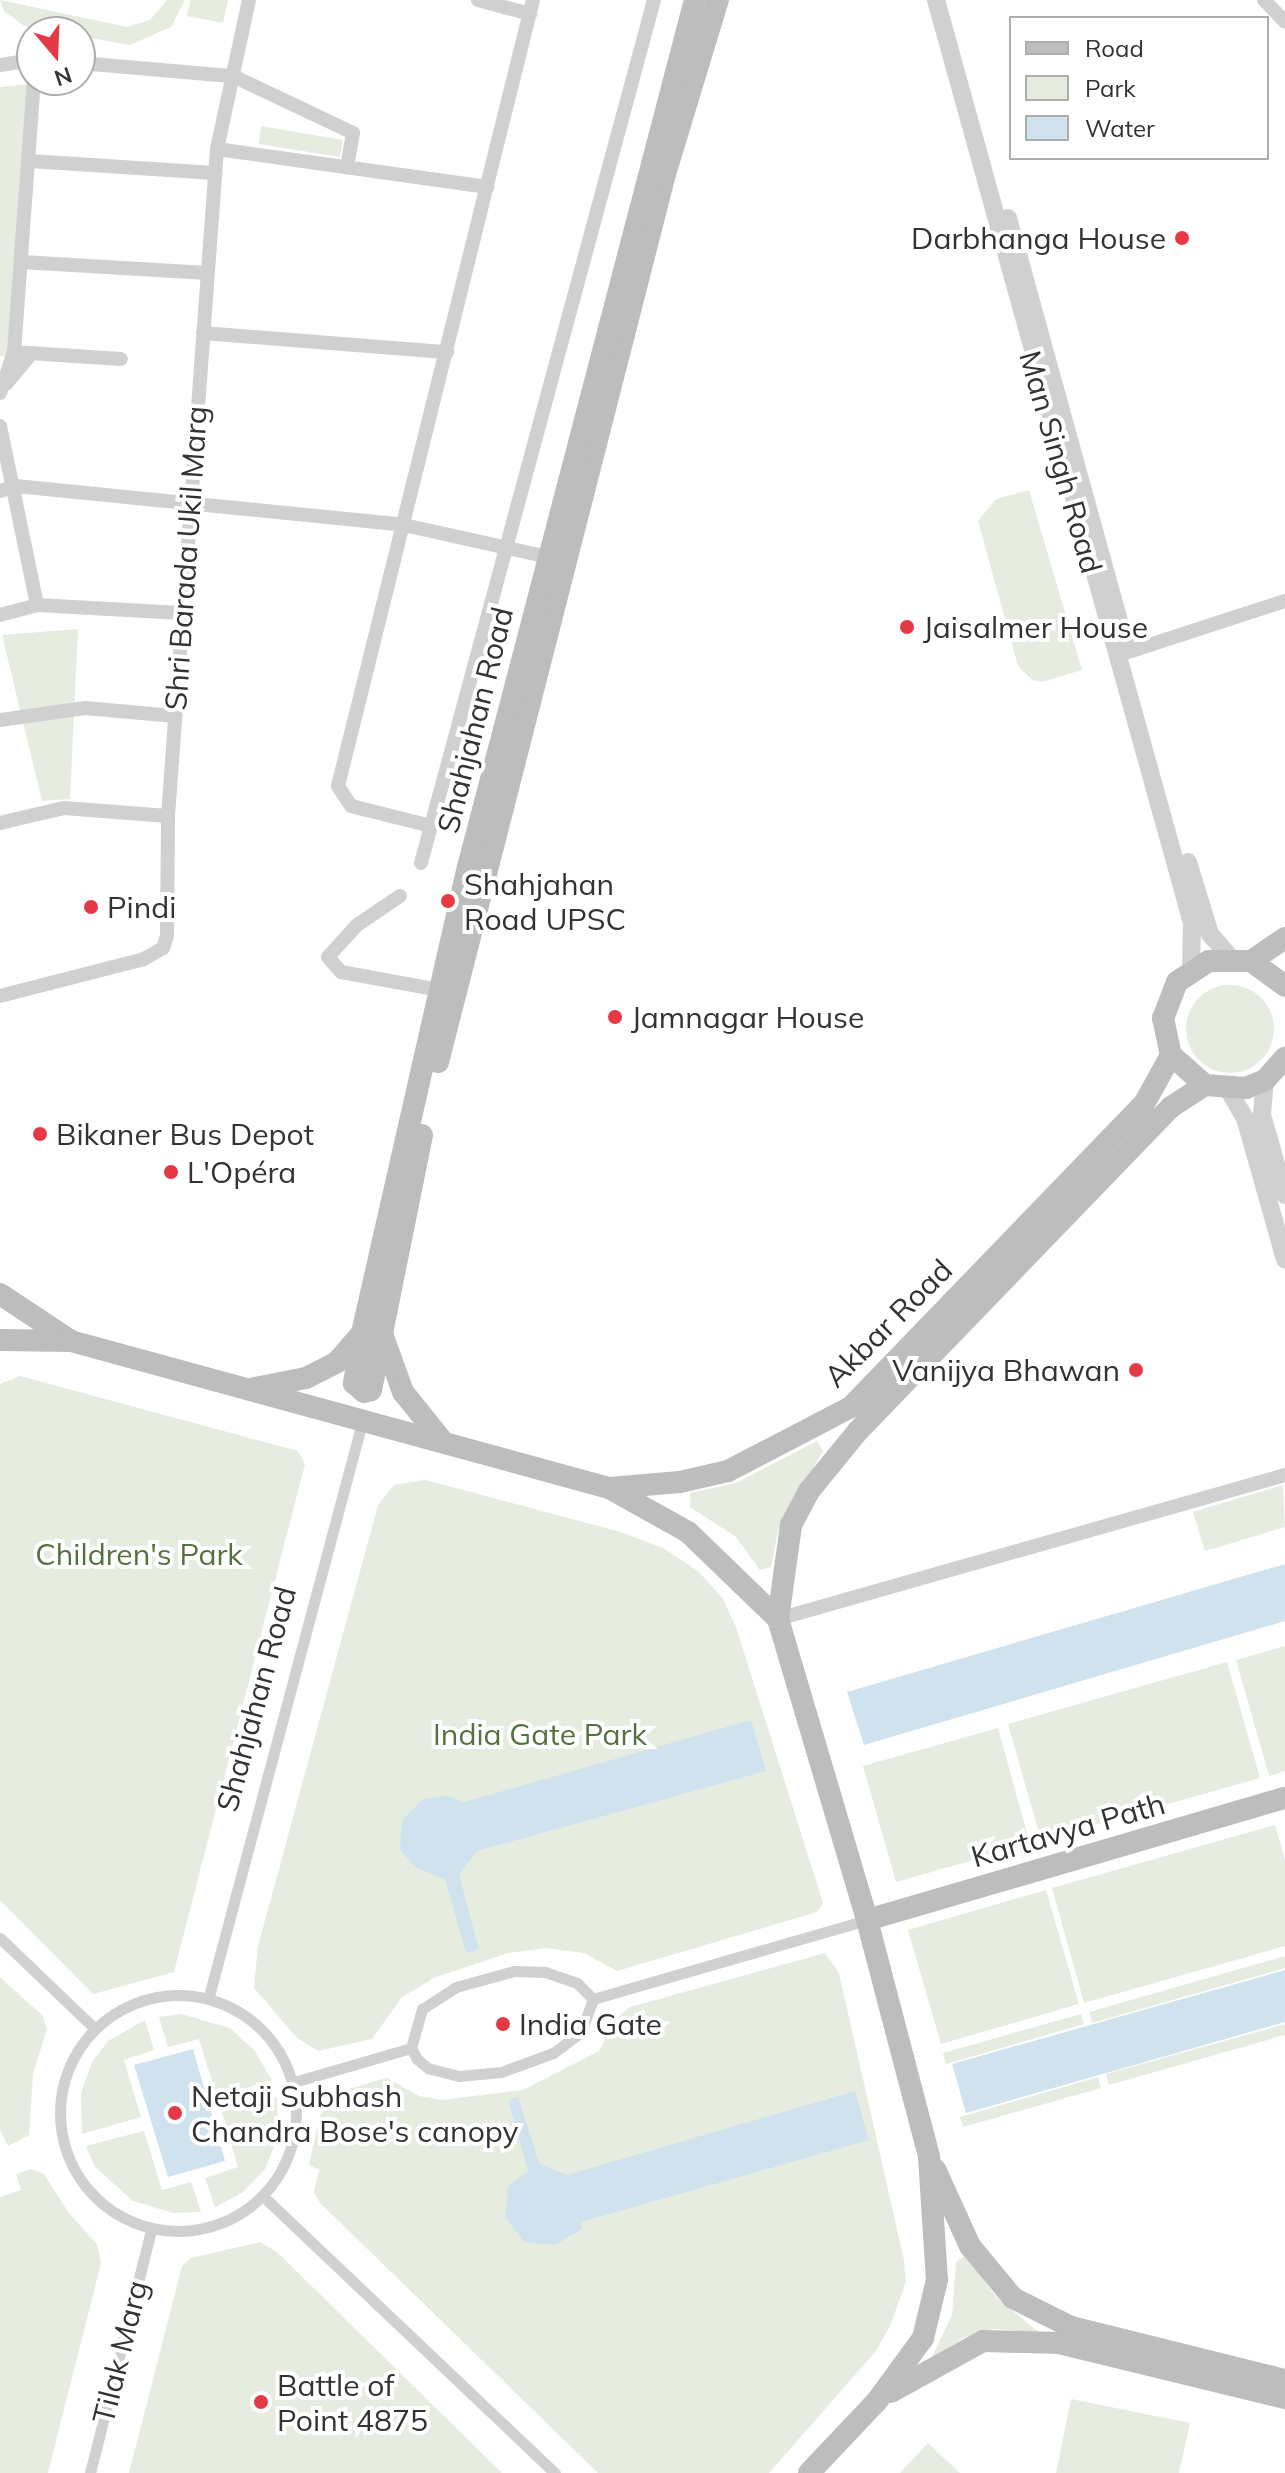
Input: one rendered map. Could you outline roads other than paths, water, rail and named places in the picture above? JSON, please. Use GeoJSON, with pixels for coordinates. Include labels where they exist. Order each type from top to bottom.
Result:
{"type":"FeatureCollection","features":[{"type":"Feature","properties":{"kind":"main road","name":"Shahjahan Road"},"geometry":{"type":"LineString","coordinates":[[372,1334],[440,990],[548,557],[695,0]]}},
{"type":"Feature","properties":{"kind":"main road","name":"Shahjahan Road"},"geometry":{"type":"LineString","coordinates":[[250,1389],[306,1378],[337,1362],[372,1334],[665,174],[718,0]]}},
{"type":"Feature","properties":{"kind":"main road"},"geometry":{"type":"LineString","coordinates":[[1285,938],[1240,959],[1194,968],[1177,982],[1163,1018],[1171,1055],[1205,1085],[1228,1089],[1265,1080],[1285,1058]]}},
{"type":"Feature","properties":{"kind":"main road"},"geometry":{"type":"LineString","coordinates":[[1240,959],[1284,981]]}},
{"type":"Feature","properties":{"kind":"main road","name":"Akbar Road"},"geometry":{"type":"LineString","coordinates":[[609,1488],[680,1482],[728,1471],[851,1407],[1144,1104],[1171,1055]]}},
{"type":"Feature","properties":{"kind":"main road","name":"Akbar Road"},"geometry":{"type":"LineString","coordinates":[[778,1619],[791,1525],[809,1491],[847,1445],[1171,1107],[1205,1085]]}},
{"type":"Feature","properties":{"kind":"main road"},"geometry":{"type":"LineString","coordinates":[[0,1294],[71,1341]]}},
{"type":"Feature","properties":{"kind":"main road"},"geometry":{"type":"LineString","coordinates":[[355,1416],[372,1334]]}},
{"type":"Feature","properties":{"kind":"main road"},"geometry":{"type":"LineString","coordinates":[[372,1334],[403,1392],[440,1438]]}},
{"type":"Feature","properties":{"kind":"main road"},"geometry":{"type":"LineString","coordinates":[[0,1340],[71,1341],[440,1438],[609,1488],[688,1532],[778,1619],[867,1920],[929,2157],[970,2246],[989,2273],[1013,2298],[1065,2335],[1285,2398]]}},
{"type":"Feature","properties":{"kind":"main road"},"geometry":{"type":"LineString","coordinates":[[825,1421],[847,1445]]}},
{"type":"Feature","properties":{"kind":"main road","name":"Kartavya Path"},"geometry":{"type":"LineString","coordinates":[[867,1920],[1285,1798]]}},
{"type":"Feature","properties":{"kind":"main road"},"geometry":{"type":"LineString","coordinates":[[809,2473],[877,2401],[923,2338],[937,2280],[929,2157]]}},
{"type":"Feature","properties":{"kind":"main road"},"geometry":{"type":"LineString","coordinates":[[877,2401],[983,2341],[1065,2335],[1285,2380]]}},
{"type":"Feature","properties":{"kind":"street","name":"Shri Barada Ukil Marg"},"geometry":{"type":"LineString","coordinates":[[0,996],[144,959],[163,948],[168,816],[217,149],[249,0]]}},
{"type":"Feature","properties":{"kind":"street"},"geometry":{"type":"LineString","coordinates":[[431,826],[351,806],[338,786],[532,7],[478,0]]}},
{"type":"Feature","properties":{"kind":"street"},"geometry":{"type":"LineString","coordinates":[[421,863],[654,0]]}},
{"type":"Feature","properties":{"kind":"street","name":"Man Singh Road"},"geometry":{"type":"LineString","coordinates":[[936,0],[1192,923],[1194,968]]}},
{"type":"Feature","properties":{"kind":"street","name":"Man Singh Road"},"geometry":{"type":"LineString","coordinates":[[947,0],[1202,909],[1210,934],[1240,959]]}},
{"type":"Feature","properties":{"kind":"street"},"geometry":{"type":"LineString","coordinates":[[1264,0],[1285,22]]}},
{"type":"Feature","properties":{"kind":"street"},"geometry":{"type":"LineString","coordinates":[[96,64],[233,76],[353,133],[347,167]]}},
{"type":"Feature","properties":{"kind":"street"},"geometry":{"type":"LineString","coordinates":[[0,392],[14,352],[33,96]]}},
{"type":"Feature","properties":{"kind":"street"},"geometry":{"type":"LineString","coordinates":[[217,149],[487,187]]}},
{"type":"Feature","properties":{"kind":"street"},"geometry":{"type":"LineString","coordinates":[[30,161],[215,173]]}},
{"type":"Feature","properties":{"kind":"street"},"geometry":{"type":"LineString","coordinates":[[22,262],[207,273]]}},
{"type":"Feature","properties":{"kind":"street"},"geometry":{"type":"LineString","coordinates":[[203,333],[447,352]]}},
{"type":"Feature","properties":{"kind":"street"},"geometry":{"type":"LineString","coordinates":[[14,352],[121,359]]}},
{"type":"Feature","properties":{"kind":"street"},"geometry":{"type":"LineString","coordinates":[[0,392],[32,353]]}},
{"type":"Feature","properties":{"kind":"street"},"geometry":{"type":"LineString","coordinates":[[0,426],[16,486],[37,605]]}},
{"type":"Feature","properties":{"kind":"street"},"geometry":{"type":"LineString","coordinates":[[0,491],[16,486],[404,525],[548,557]]}},
{"type":"Feature","properties":{"kind":"street"},"geometry":{"type":"LineString","coordinates":[[1128,652],[1285,601]]}},
{"type":"Feature","properties":{"kind":"street"},"geometry":{"type":"LineString","coordinates":[[0,615],[37,605],[182,613]]}},
{"type":"Feature","properties":{"kind":"street"},"geometry":{"type":"LineString","coordinates":[[0,720],[85,708],[175,716]]}},
{"type":"Feature","properties":{"kind":"street"},"geometry":{"type":"LineString","coordinates":[[0,823],[64,808],[168,816]]}},
{"type":"Feature","properties":{"kind":"street"},"geometry":{"type":"LineString","coordinates":[[400,896],[357,925],[328,957],[341,972],[440,990]]}},
{"type":"Feature","properties":{"kind":"street"},"geometry":{"type":"LineString","coordinates":[[1265,1080],[1262,1115],[1285,1195]]}},
{"type":"Feature","properties":{"kind":"street"},"geometry":{"type":"LineString","coordinates":[[1228,1089],[1245,1118],[1285,1259]]}},
{"type":"Feature","properties":{"kind":"street","name":"Shahjahan Road"},"geometry":{"type":"LineString","coordinates":[[209,1996],[355,1416]]}},
{"type":"Feature","properties":{"kind":"street"},"geometry":{"type":"LineString","coordinates":[[778,1619],[1285,1475]]}},
{"type":"Feature","properties":{"kind":"street"},"geometry":{"type":"LineString","coordinates":[[593,1999],[867,1920]]}},
{"type":"Feature","properties":{"kind":"street"},"geometry":{"type":"LineString","coordinates":[[0,1938],[93,2027]]}},
{"type":"Feature","properties":{"kind":"street"},"geometry":{"type":"LineString","coordinates":[[411,2048],[422,2009],[438,1996],[484,1977],[545,1972],[577,1983],[593,1999]]}},
{"type":"Feature","properties":{"kind":"street"},"geometry":{"type":"LineString","coordinates":[[209,1996],[237,2008],[264,2034],[294,2082],[296,2135],[265,2198],[213,2224],[151,2230],[127,2219],[91,2189],[64,2146],[59,2098],[65,2065],[93,2027],[147,2002],[209,1996]]}},
{"type":"Feature","properties":{"kind":"street"},"geometry":{"type":"LineString","coordinates":[[411,2048],[428,2068],[459,2076],[515,2069],[569,2043],[581,2032],[593,1999]]}},
{"type":"Feature","properties":{"kind":"street"},"geometry":{"type":"LineString","coordinates":[[294,2082],[411,2048]]}},
{"type":"Feature","properties":{"kind":"street"},"geometry":{"type":"LineString","coordinates":[[265,2198],[555,2473]]}},
{"type":"Feature","properties":{"kind":"street","name":"Tilak Marg"},"geometry":{"type":"LineString","coordinates":[[90,2473],[151,2230]]}},
{"type":"Feature","properties":{"kind":"water"},"geometry":{"type":"Polygon","coordinates":[[[1285,1564],[1285,1621],[864,1745],[847,1692],[1285,1564]]]}},
{"type":"Feature","properties":{"kind":"water"},"geometry":{"type":"Polygon","coordinates":[[[751,1720],[766,1771],[477,1851],[459,1875],[479,1949],[466,1953],[445,1879],[415,1867],[400,1850],[402,1820],[423,1799],[446,1796],[465,1802],[751,1720]]]}},
{"type":"Feature","properties":{"kind":"water"},"geometry":{"type":"Polygon","coordinates":[[[1285,1970],[1285,2022],[966,2113],[952,2064],[1285,1970]]]}},
{"type":"Feature","properties":{"kind":"water"},"geometry":{"type":"Polygon","coordinates":[[[193,2049],[225,2161],[168,2177],[134,2065],[193,2049]]]}},
{"type":"Feature","properties":{"kind":"water"},"geometry":{"type":"Polygon","coordinates":[[[855,2091],[869,2140],[581,2222],[582,2229],[555,2245],[524,2242],[505,2217],[508,2187],[528,2171],[508,2100],[518,2097],[539,2163],[567,2175],[855,2091]]]}},
{"type":"Feature","properties":{"kind":"place","name":"Darbhanga House"},"geometry":{"type":"Point","coordinates":[1182,238]}},
{"type":"Feature","properties":{"kind":"place","name":"Jaisalmer House"},"geometry":{"type":"Point","coordinates":[907,627]}},
{"type":"Feature","properties":{"kind":"place","name":"Shahjahan Road UPSC"},"geometry":{"type":"Point","coordinates":[448,901]}},
{"type":"Feature","properties":{"kind":"place","name":"Pindi"},"geometry":{"type":"Point","coordinates":[91,907]}},
{"type":"Feature","properties":{"kind":"place","name":"Jamnagar House"},"geometry":{"type":"Point","coordinates":[615,1017]}},
{"type":"Feature","properties":{"kind":"place","name":"Bikaner Bus Depot"},"geometry":{"type":"Point","coordinates":[40,1134]}},
{"type":"Feature","properties":{"kind":"place","name":"L'Opéra"},"geometry":{"type":"Point","coordinates":[171,1172]}},
{"type":"Feature","properties":{"kind":"place","name":"Vanijya Bhawan"},"geometry":{"type":"Point","coordinates":[1136,1370]}},
{"type":"Feature","properties":{"kind":"place","name":"India Gate"},"geometry":{"type":"Point","coordinates":[503,2024]}},
{"type":"Feature","properties":{"kind":"place","name":"Netaji Subhash Chandra Bose's canopy"},"geometry":{"type":"Point","coordinates":[175,2113]}},
{"type":"Feature","properties":{"kind":"place","name":"Battle of Point 4875"},"geometry":{"type":"Point","coordinates":[261,2402]}},
{"type":"Feature","properties":{"kind":"park label","name":"Children's Park"},"geometry":{"type":"Point","coordinates":[139,1554]}},
{"type":"Feature","properties":{"kind":"park label","name":"India Gate Park"},"geometry":{"type":"Point","coordinates":[540,1734]}}]}
